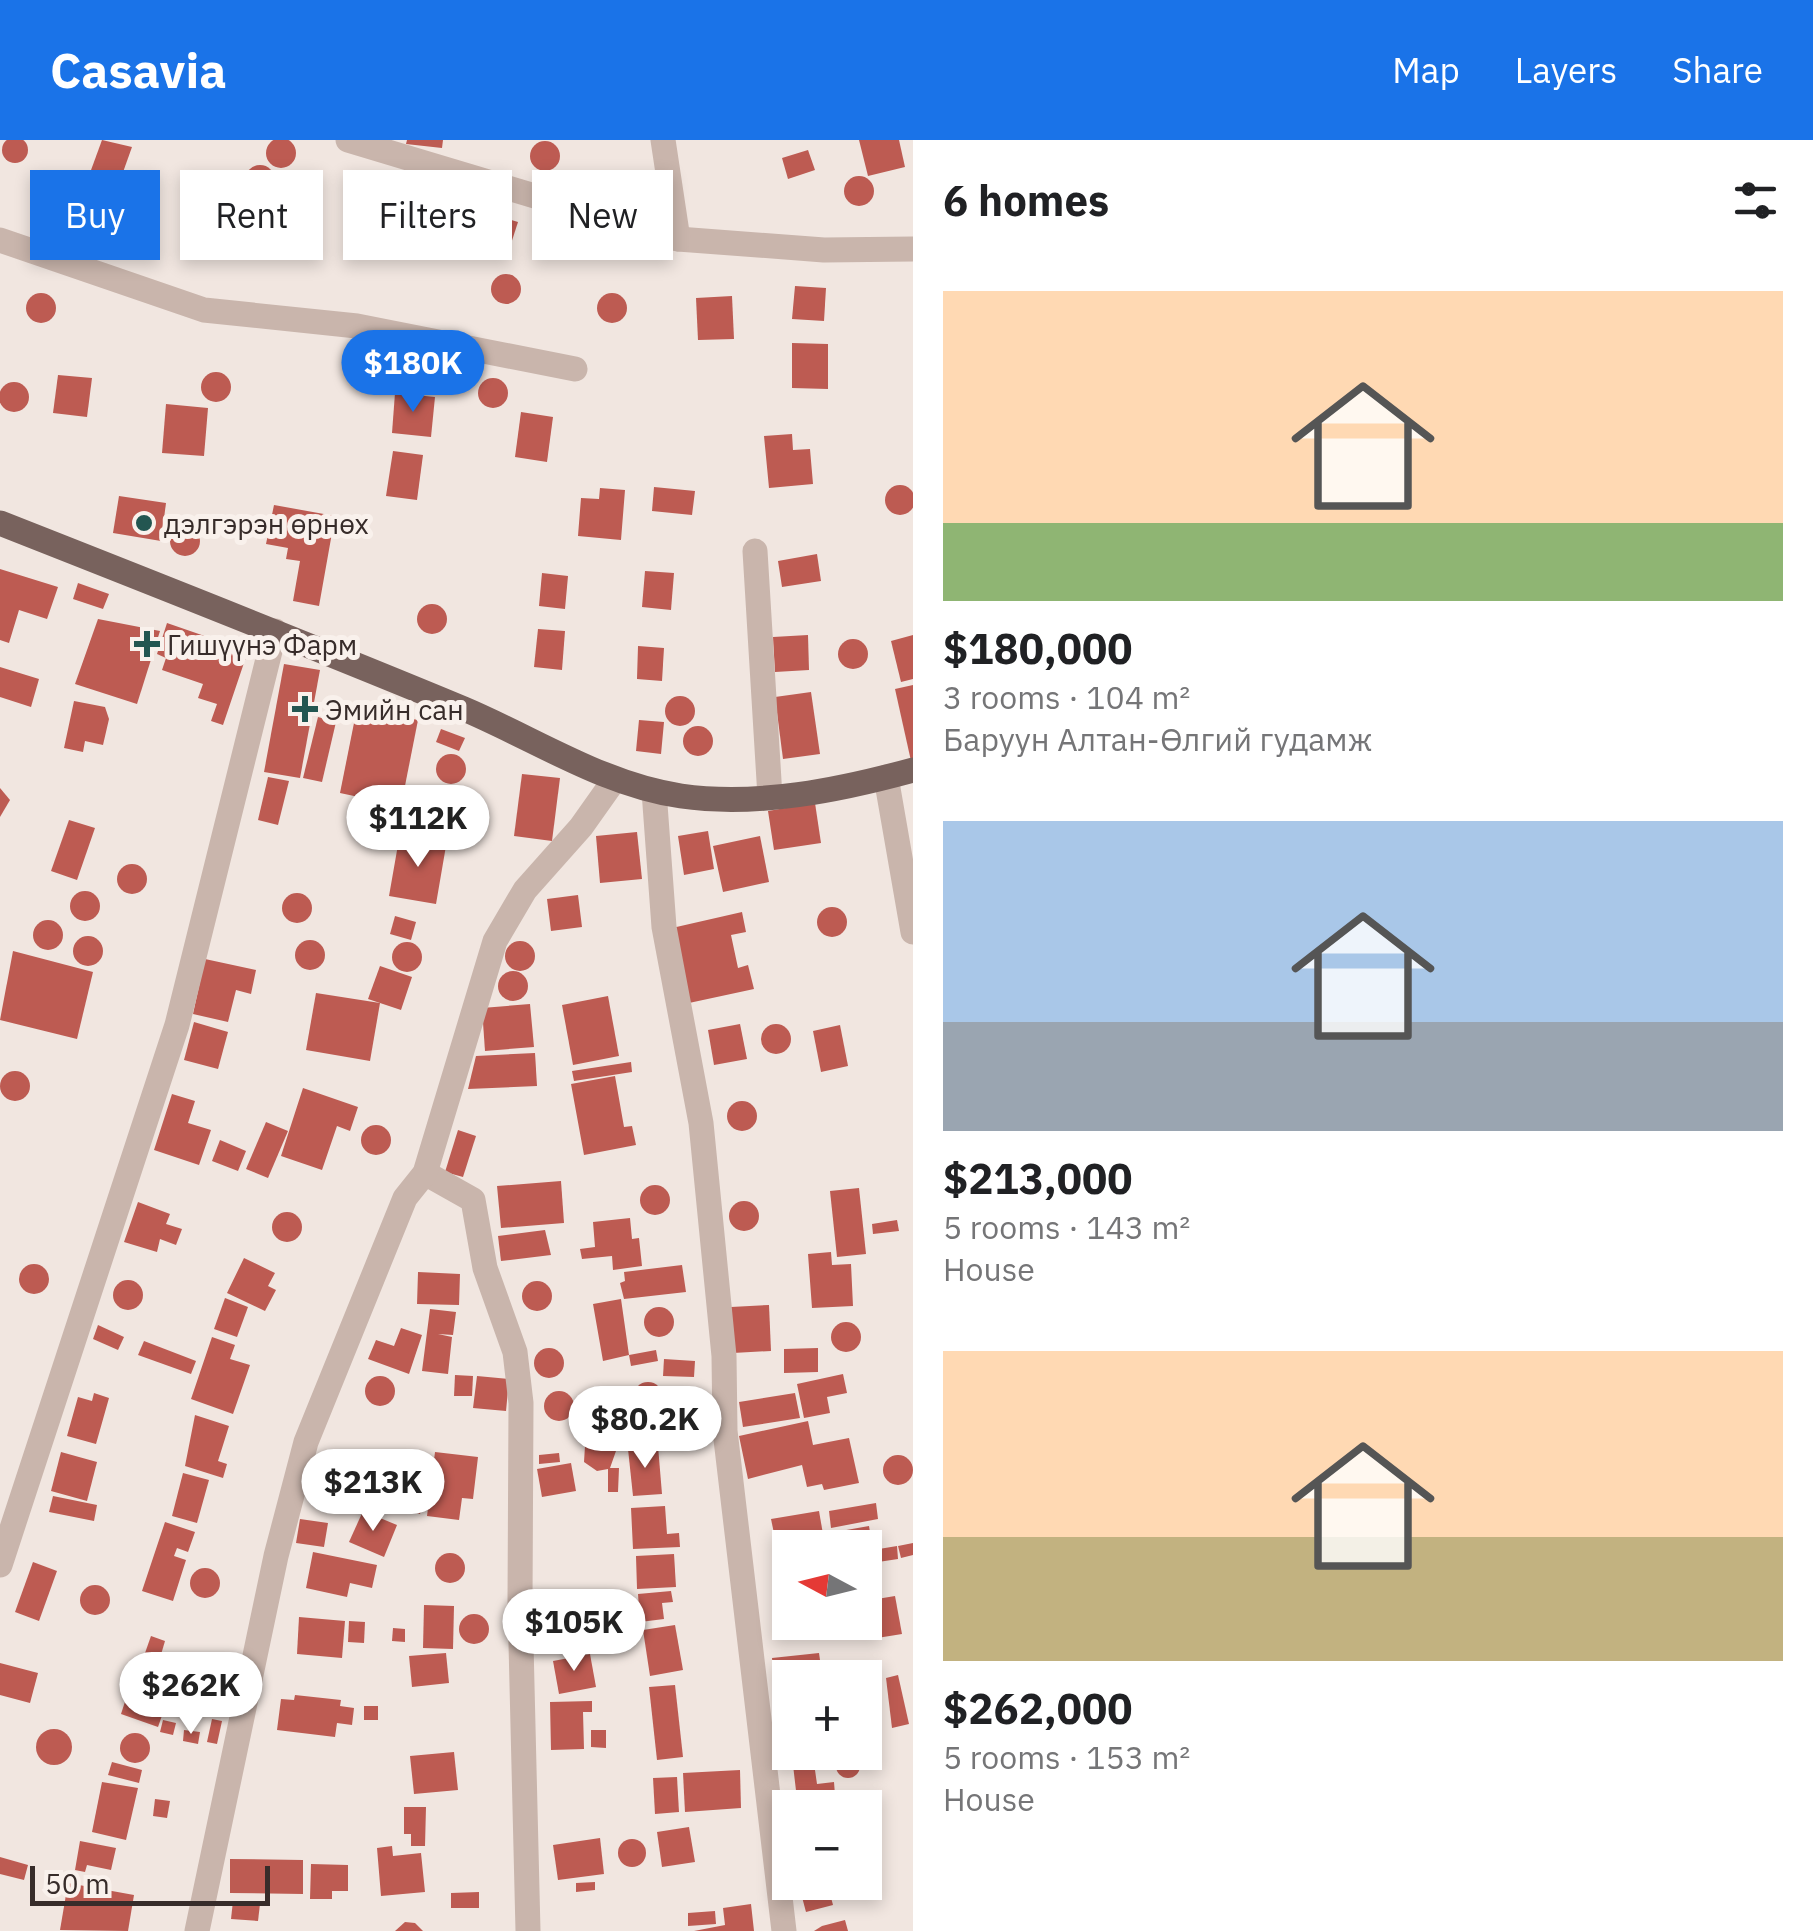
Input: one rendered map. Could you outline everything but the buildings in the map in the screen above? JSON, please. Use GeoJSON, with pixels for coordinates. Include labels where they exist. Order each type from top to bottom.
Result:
{"type":"FeatureCollection","features":[{"type":"Feature","properties":{"kind":"main road"},"geometry":{"type":"LineString","coordinates":[[0,523],[276,631],[499,724],[615,778],[654,791],[713,798],[770,797],[913,770]]}},
{"type":"Feature","properties":{"kind":"street"},"geometry":{"type":"LineString","coordinates":[[348,140],[379,145],[678,239],[824,250],[913,249]]}},
{"type":"Feature","properties":{"kind":"street"},"geometry":{"type":"LineString","coordinates":[[663,140],[678,239]]}},
{"type":"Feature","properties":{"kind":"street"},"geometry":{"type":"LineString","coordinates":[[0,240],[204,310],[357,326],[575,369]]}},
{"type":"Feature","properties":{"kind":"street"},"geometry":{"type":"LineString","coordinates":[[755,550],[770,797]]}},
{"type":"Feature","properties":{"kind":"street"},"geometry":{"type":"LineString","coordinates":[[0,1565],[177,1025],[276,631]]}},
{"type":"Feature","properties":{"kind":"street"},"geometry":{"type":"LineString","coordinates":[[197,1931],[276,1556],[306,1442],[404,1198],[425,1173],[496,940],[525,890],[581,828],[615,778]]}},
{"type":"Feature","properties":{"kind":"street"},"geometry":{"type":"LineString","coordinates":[[886,778],[913,932]]}},
{"type":"Feature","properties":{"kind":"street"},"geometry":{"type":"LineString","coordinates":[[654,791],[664,927],[701,1123],[724,1356],[725,1431],[784,1931]]}},
{"type":"Feature","properties":{"kind":"street"},"geometry":{"type":"LineString","coordinates":[[425,1173],[473,1200],[486,1268],[514,1352],[521,1404],[520,1603],[528,1931]]}},
{"type":"Feature","properties":{"kind":"place","name":"дэлгэрэн өрнөх"},"geometry":{"type":"Point","coordinates":[144,523]}},
{"type":"Feature","properties":{"kind":"place","name":"Гишүүнэ Фарм"},"geometry":{"type":"Point","coordinates":[147,644]}},
{"type":"Feature","properties":{"kind":"place","name":"Эмийн сан"},"geometry":{"type":"Point","coordinates":[305,709]}}]}
